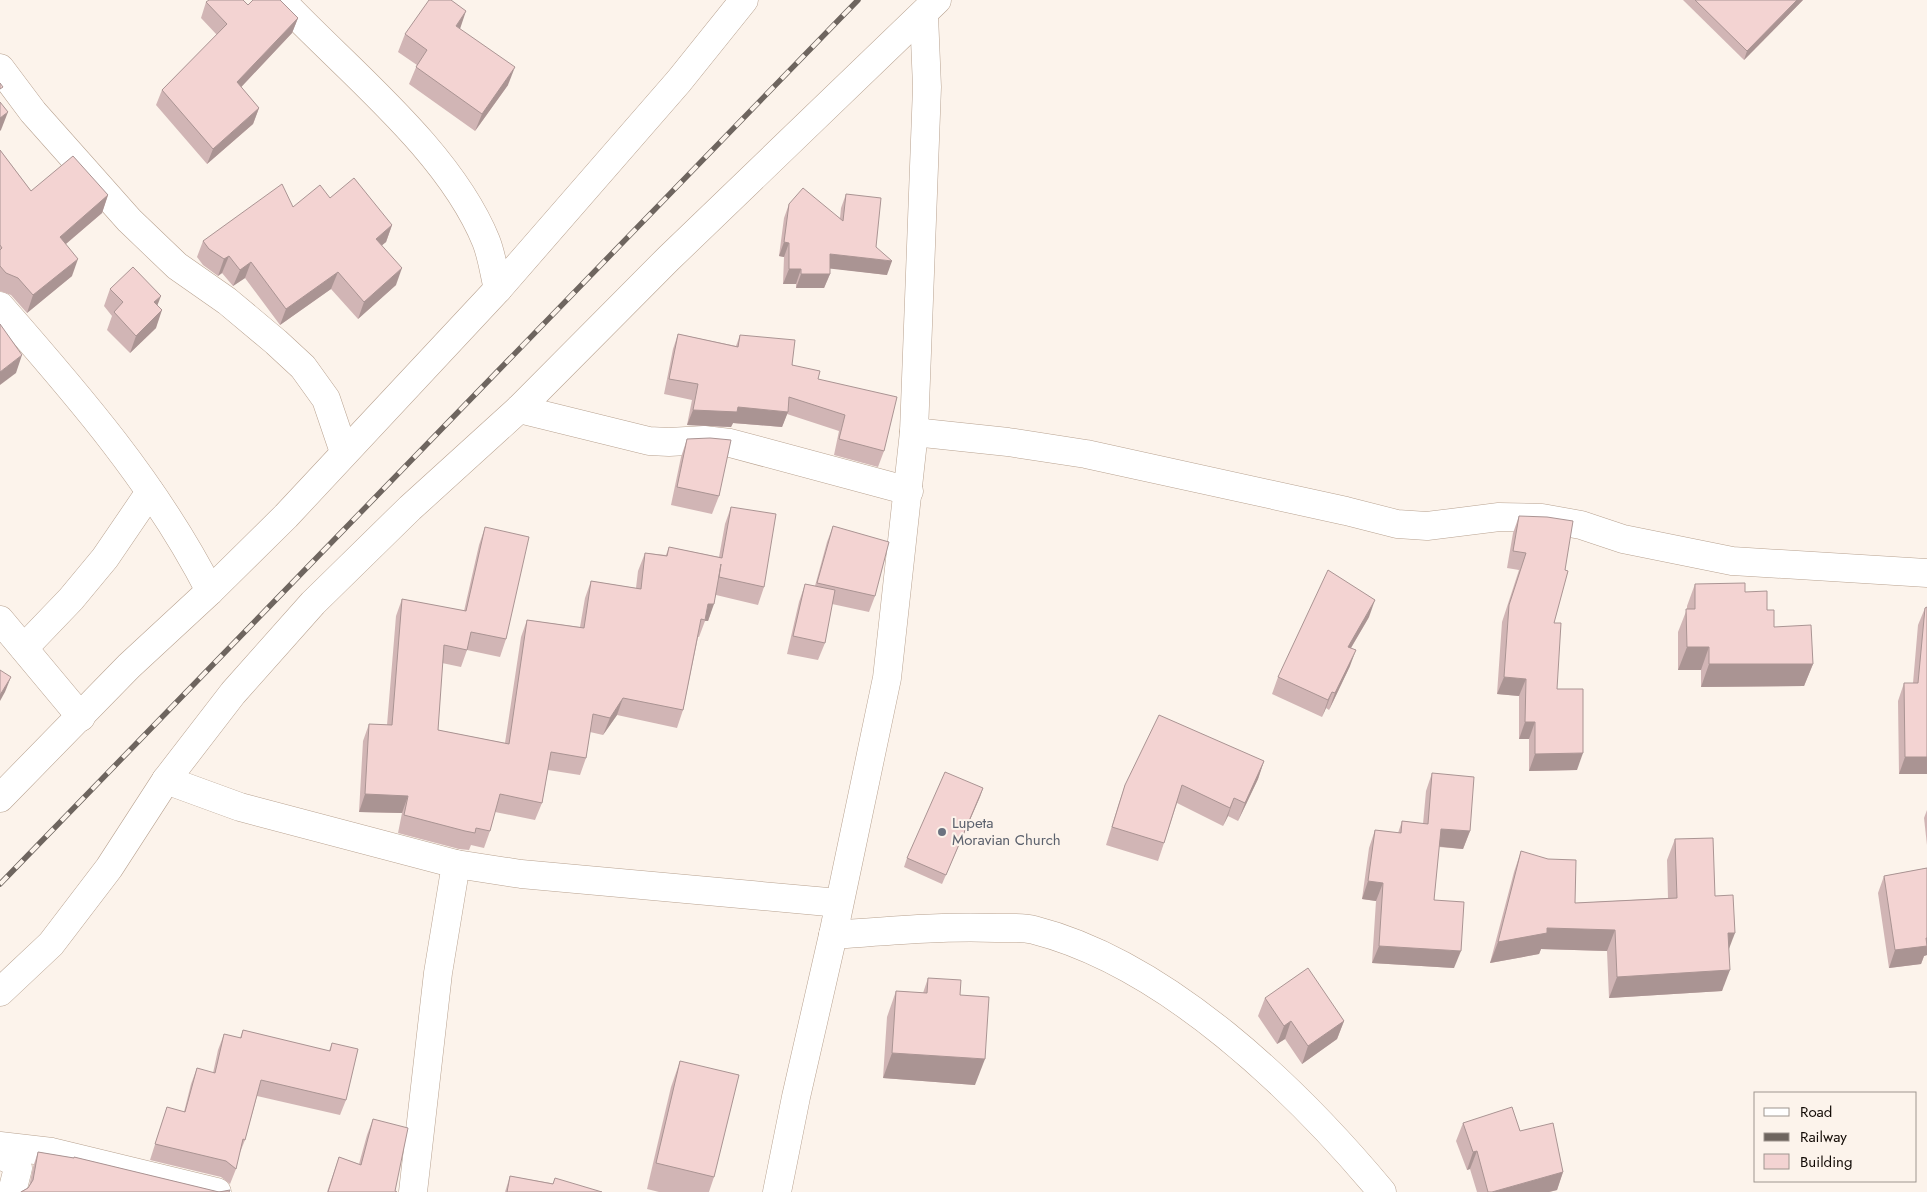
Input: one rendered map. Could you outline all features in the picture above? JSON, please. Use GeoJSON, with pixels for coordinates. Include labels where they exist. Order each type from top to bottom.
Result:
{"type":"FeatureCollection","features":[{"type":"Feature","properties":{"kind":"street"},"geometry":{"type":"LineString","coordinates":[[280,0],[399,118],[442,165],[469,205],[487,242],[498,289]]}},
{"type":"Feature","properties":{"kind":"street"},"geometry":{"type":"LineString","coordinates":[[0,798],[129,666],[210,591],[286,516],[498,289],[679,82],[744,0]]}},
{"type":"Feature","properties":{"kind":"street"},"geometry":{"type":"LineString","coordinates":[[0,992],[51,944],[108,868],[166,780],[232,693],[313,603],[410,508],[519,409],[675,252],[930,8]]}},
{"type":"Feature","properties":{"kind":"street"},"geometry":{"type":"LineString","coordinates":[[778,1192],[796,1097],[834,934],[887,678],[914,432],[930,8]]}},
{"type":"Feature","properties":{"kind":"street"},"geometry":{"type":"LineString","coordinates":[[0,68],[33,112],[129,220],[177,266],[227,301],[276,342],[302,367],[326,399],[344,452]]}},
{"type":"Feature","properties":{"kind":"street"},"geometry":{"type":"LineString","coordinates":[[0,306],[112,438],[178,531],[210,591]]}},
{"type":"Feature","properties":{"kind":"street"},"geometry":{"type":"LineString","coordinates":[[519,409],[649,441],[704,440],[756,449],[832,472],[909,491]]}},
{"type":"Feature","properties":{"kind":"street"},"geometry":{"type":"LineString","coordinates":[[914,432],[1008,442],[1086,454],[1346,510],[1397,524],[1427,526],[1499,517],[1542,518],[1581,525],[1633,542],[1732,561],[1927,573]]}},
{"type":"Feature","properties":{"kind":"street"},"geometry":{"type":"LineString","coordinates":[[24,648],[71,599],[104,558],[150,492]]}},
{"type":"Feature","properties":{"kind":"street"},"geometry":{"type":"LineString","coordinates":[[0,620],[81,717]]}},
{"type":"Feature","properties":{"kind":"street"},"geometry":{"type":"LineString","coordinates":[[166,780],[240,807],[456,864],[521,874],[840,903]]}},
{"type":"Feature","properties":{"kind":"street"},"geometry":{"type":"LineString","coordinates":[[413,1192],[438,973],[456,864]]}},
{"type":"Feature","properties":{"kind":"street"},"geometry":{"type":"LineString","coordinates":[[834,934],[974,927],[1032,929],[1083,947],[1125,966],[1169,993],[1235,1044],[1284,1086],[1344,1146],[1382,1192]]}},
{"type":"Feature","properties":{"kind":"street"},"geometry":{"type":"LineString","coordinates":[[0,1146],[52,1152],[217,1192]]}},
{"type":"Feature","properties":{"kind":"street"},"geometry":{"type":"LineString","coordinates":[[0,1155],[15,1162],[18,1168],[12,1192]]}},
{"type":"Feature","properties":{"kind":"building"},"geometry":{"type":"Polygon","coordinates":[[[209,0],[243,0],[248,5],[253,0],[280,0],[298,18],[237,82],[259,108],[213,149],[162,90],[227,24],[206,2],[209,0]]]}},
{"type":"Feature","properties":{"kind":"building"},"geometry":{"type":"Polygon","coordinates":[[[429,0],[451,0],[466,11],[456,26],[515,67],[482,114],[416,67],[427,50],[405,34],[429,0]]]}},
{"type":"Feature","properties":{"kind":"building"},"geometry":{"type":"Polygon","coordinates":[[[1695,0],[1797,0],[1747,51],[1695,0]]]}},
{"type":"Feature","properties":{"kind":"building"},"geometry":{"type":"Polygon","coordinates":[[[0,102],[8,112],[0,118],[0,102]]]}},
{"type":"Feature","properties":{"kind":"building"},"geometry":{"type":"Polygon","coordinates":[[[0,150],[31,191],[73,156],[108,195],[60,237],[78,259],[33,295],[18,278],[6,273],[0,266],[0,250],[2,248],[0,245],[0,150]]]}},
{"type":"Feature","properties":{"kind":"building"},"geometry":{"type":"Polygon","coordinates":[[[354,178],[392,225],[376,239],[402,268],[364,302],[338,272],[286,309],[251,262],[240,270],[229,256],[224,259],[209,249],[203,241],[282,184],[293,207],[320,185],[330,198],[354,178]]]}},
{"type":"Feature","properties":{"kind":"building"},"geometry":{"type":"Polygon","coordinates":[[[803,188],[843,221],[846,194],[881,198],[876,247],[892,261],[830,254],[830,274],[801,274],[801,269],[789,269],[789,243],[784,242],[789,204],[803,188]]]}},
{"type":"Feature","properties":{"kind":"building"},"geometry":{"type":"Polygon","coordinates":[[[133,267],[161,296],[154,302],[162,310],[136,336],[114,312],[123,302],[110,289],[133,267]]]}},
{"type":"Feature","properties":{"kind":"building"},"geometry":{"type":"Polygon","coordinates":[[[0,324],[22,355],[0,372],[0,324]]]}},
{"type":"Feature","properties":{"kind":"building"},"geometry":{"type":"Polygon","coordinates":[[[678,334],[738,347],[740,335],[795,340],[792,365],[820,371],[818,379],[897,397],[884,451],[839,439],[845,415],[789,397],[788,412],[738,407],[737,412],[693,410],[698,384],[669,379],[678,334]]]}},
{"type":"Feature","properties":{"kind":"building"},"geometry":{"type":"Polygon","coordinates":[[[710,438],[731,440],[719,496],[677,487],[687,439],[710,438]]]}},
{"type":"Feature","properties":{"kind":"building"},"geometry":{"type":"Polygon","coordinates":[[[731,507],[776,514],[764,587],[719,577],[721,564],[714,604],[708,604],[705,620],[701,619],[683,710],[623,698],[610,718],[593,714],[586,758],[551,752],[542,803],[500,794],[490,831],[476,828],[475,833],[404,815],[408,796],[365,794],[369,724],[392,725],[402,599],[466,611],[485,527],[529,537],[506,639],[471,632],[467,650],[444,645],[438,730],[509,744],[527,620],[584,628],[591,581],[641,589],[645,553],[667,556],[669,547],[722,558],[731,507]]]}},
{"type":"Feature","properties":{"kind":"building"},"geometry":{"type":"Polygon","coordinates":[[[1519,516],[1547,517],[1573,521],[1565,570],[1568,571],[1554,623],[1561,623],[1557,689],[1583,689],[1583,753],[1535,754],[1535,722],[1525,722],[1526,679],[1504,677],[1509,605],[1526,553],[1513,551],[1519,516]]]}},
{"type":"Feature","properties":{"kind":"building"},"geometry":{"type":"Polygon","coordinates":[[[833,526],[889,542],[875,596],[817,583],[833,526]]]}},
{"type":"Feature","properties":{"kind":"building"},"geometry":{"type":"Polygon","coordinates":[[[1328,570],[1375,600],[1348,647],[1356,650],[1335,693],[1332,692],[1328,700],[1278,677],[1328,570]]]}},
{"type":"Feature","properties":{"kind":"building"},"geometry":{"type":"Polygon","coordinates":[[[1745,583],[1745,592],[1767,591],[1767,610],[1774,610],[1774,627],[1811,625],[1813,664],[1709,664],[1709,647],[1687,647],[1686,609],[1695,609],[1695,584],[1745,583]]]}},
{"type":"Feature","properties":{"kind":"building"},"geometry":{"type":"Polygon","coordinates":[[[805,584],[835,590],[825,643],[793,636],[805,584]]]}},
{"type":"Feature","properties":{"kind":"building"},"geometry":{"type":"Polygon","coordinates":[[[1927,607],[1927,757],[1905,757],[1904,683],[1918,683],[1925,608],[1927,607]]]}},
{"type":"Feature","properties":{"kind":"building"},"geometry":{"type":"Polygon","coordinates":[[[0,670],[11,677],[0,695],[0,670]]]}},
{"type":"Feature","properties":{"kind":"building"},"geometry":{"type":"Polygon","coordinates":[[[1159,715],[1264,761],[1245,803],[1234,798],[1230,808],[1182,785],[1164,843],[1112,827],[1125,785],[1159,715]]]}},
{"type":"Feature","properties":{"kind":"building","name":"Lupeta Moravian Church"},"geometry":{"type":"Polygon","coordinates":[[[945,772],[983,788],[946,875],[907,858],[945,772]]]}},
{"type":"Feature","properties":{"kind":"building"},"geometry":{"type":"Polygon","coordinates":[[[1432,773],[1474,777],[1470,831],[1441,829],[1434,900],[1464,902],[1461,951],[1379,946],[1383,883],[1368,881],[1375,830],[1401,833],[1402,821],[1428,824],[1432,773]]]}},
{"type":"Feature","properties":{"kind":"building"},"geometry":{"type":"Polygon","coordinates":[[[1713,838],[1715,896],[1733,895],[1735,933],[1728,933],[1730,970],[1617,977],[1615,930],[1547,928],[1547,933],[1498,942],[1521,851],[1548,859],[1576,860],[1575,903],[1677,898],[1675,839],[1713,838]]]}},
{"type":"Feature","properties":{"kind":"building"},"geometry":{"type":"Polygon","coordinates":[[[1927,868],[1927,946],[1895,950],[1884,876],[1927,868]]]}},
{"type":"Feature","properties":{"kind":"building"},"geometry":{"type":"Polygon","coordinates":[[[1308,968],[1344,1021],[1308,1046],[1291,1021],[1284,1026],[1265,998],[1308,968]]]}},
{"type":"Feature","properties":{"kind":"building"},"geometry":{"type":"Polygon","coordinates":[[[928,978],[961,980],[960,995],[989,997],[985,1059],[892,1053],[896,991],[927,993],[928,978]]]}},
{"type":"Feature","properties":{"kind":"building"},"geometry":{"type":"Polygon","coordinates":[[[243,1030],[330,1051],[332,1043],[358,1049],[346,1100],[261,1080],[236,1169],[226,1161],[155,1144],[167,1107],[185,1112],[197,1068],[215,1073],[224,1034],[241,1038],[243,1030]]]}},
{"type":"Feature","properties":{"kind":"building"},"geometry":{"type":"Polygon","coordinates":[[[680,1061],[739,1075],[714,1177],[656,1163],[680,1061]]]}},
{"type":"Feature","properties":{"kind":"building"},"geometry":{"type":"Polygon","coordinates":[[[1512,1107],[1520,1131],[1553,1123],[1563,1172],[1488,1192],[1477,1151],[1473,1152],[1463,1123],[1512,1107]]]}},
{"type":"Feature","properties":{"kind":"building"},"geometry":{"type":"Polygon","coordinates":[[[373,1119],[408,1128],[395,1191],[397,1192],[328,1192],[339,1157],[361,1165],[373,1119]]]}},
{"type":"Feature","properties":{"kind":"building"},"geometry":{"type":"Polygon","coordinates":[[[38,1152],[74,1157],[219,1192],[21,1192],[28,1188],[33,1180],[38,1152]]]}},
{"type":"Feature","properties":{"kind":"building"},"geometry":{"type":"Polygon","coordinates":[[[510,1176],[553,1184],[555,1178],[602,1192],[507,1192],[510,1176]]]}},
{"type":"Feature","properties":{"kind":"railway"},"geometry":{"type":"LineString","coordinates":[[0,884],[858,0]]}},
{"type":"Feature","properties":{"kind":"place","name":"Lupeta Moravian Church"},"geometry":{"type":"Point","coordinates":[942,832]}}]}
